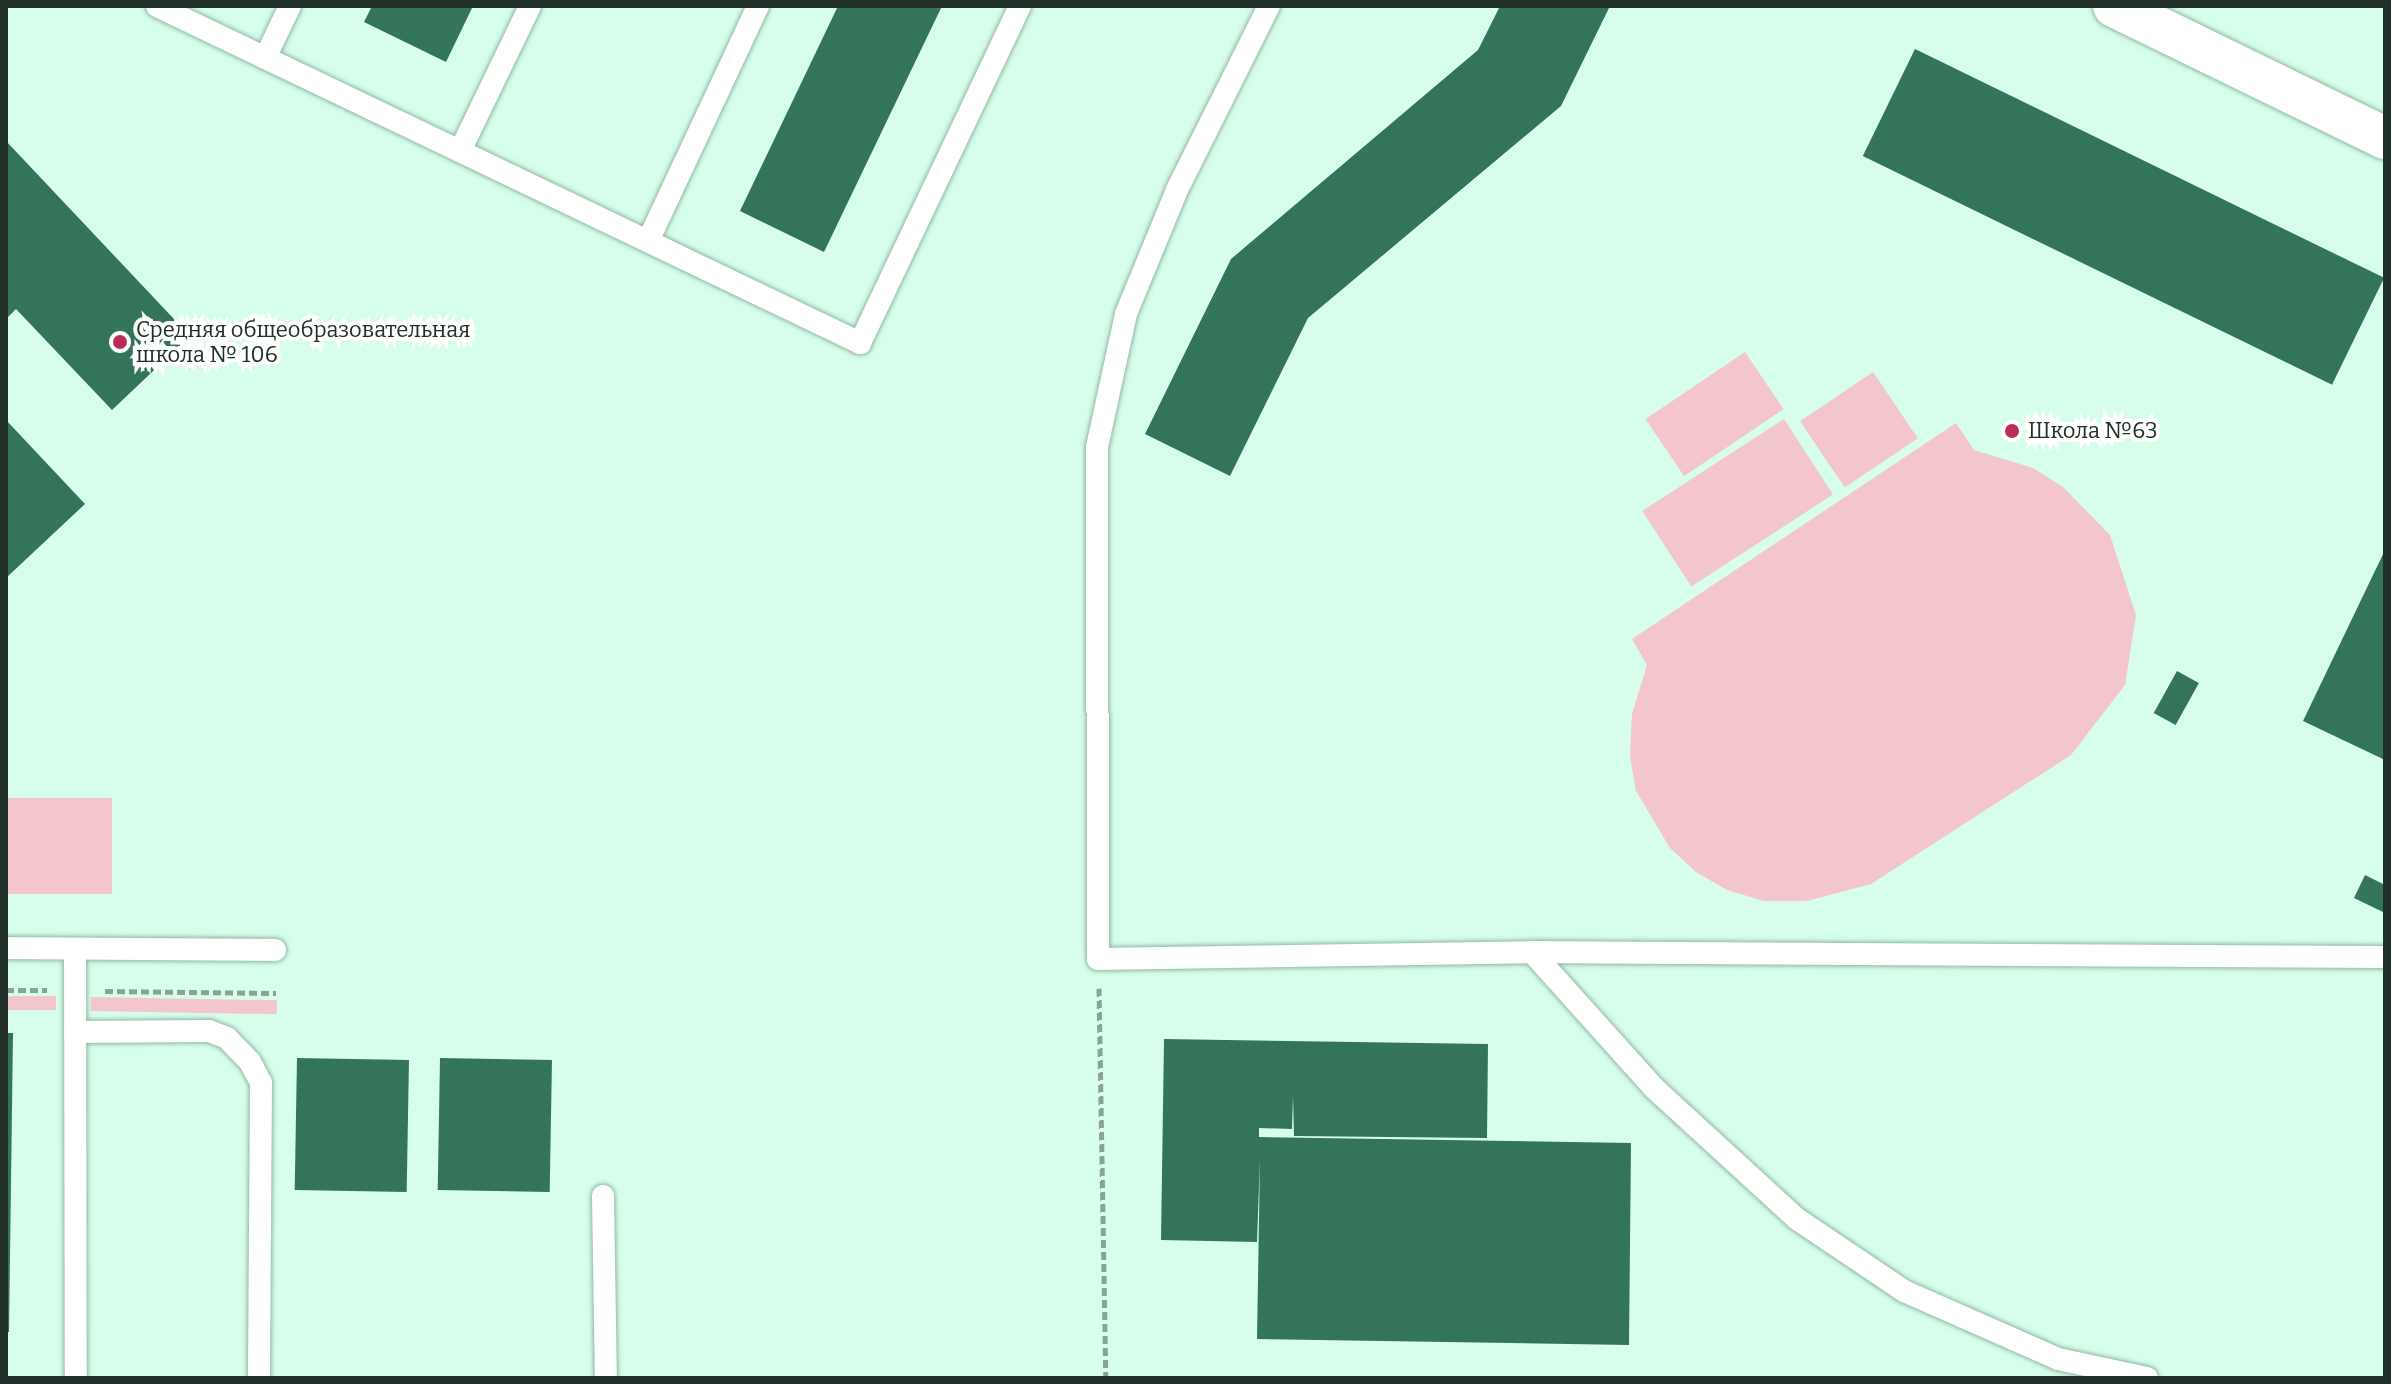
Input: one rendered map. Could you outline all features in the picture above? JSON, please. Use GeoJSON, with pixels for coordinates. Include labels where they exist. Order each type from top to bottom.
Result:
{"type":"FeatureCollection","features":[{"type":"Feature","properties":{"kind":"street"},"geometry":{"type":"LineString","coordinates":[[2114,6],[2385,138]]}},
{"type":"Feature","properties":{"kind":"lane"},"geometry":{"type":"LineString","coordinates":[[157,6],[860,343],[1020,6]]}},
{"type":"Feature","properties":{"kind":"lane"},"geometry":{"type":"LineString","coordinates":[[265,58],[290,6]]}},
{"type":"Feature","properties":{"kind":"lane"},"geometry":{"type":"LineString","coordinates":[[460,151],[530,6]]}},
{"type":"Feature","properties":{"kind":"lane"},"geometry":{"type":"LineString","coordinates":[[648,241],[758,6]]}},
{"type":"Feature","properties":{"kind":"lane"},"geometry":{"type":"LineString","coordinates":[[1269,6],[1177,190],[1126,314],[1097,447],[1098,959],[1532,952],[2385,957]]}},
{"type":"Feature","properties":{"kind":"lane"},"geometry":{"type":"LineString","coordinates":[[6,948],[275,950]]}},
{"type":"Feature","properties":{"kind":"lane"},"geometry":{"type":"LineString","coordinates":[[75,949],[76,1378]]}},
{"type":"Feature","properties":{"kind":"lane"},"geometry":{"type":"LineString","coordinates":[[1532,952],[1654,1088],[1797,1219],[1904,1291],[2058,1359],[2147,1378]]}},
{"type":"Feature","properties":{"kind":"lane"},"geometry":{"type":"LineString","coordinates":[[75,1032],[209,1031],[227,1038],[250,1062],[261,1083],[259,1378]]}},
{"type":"Feature","properties":{"kind":"lane"},"geometry":{"type":"LineString","coordinates":[[603,1196],[606,1378]]}},
{"type":"Feature","properties":{"kind":"path"},"geometry":{"type":"LineString","coordinates":[[1098,959],[1106,1378]]}},
{"type":"Feature","properties":{"kind":"path"},"geometry":{"type":"LineString","coordinates":[[6,990],[276,993]]}},
{"type":"Feature","properties":{"kind":"shaded area"},"geometry":{"type":"Polygon","coordinates":[[[1745,352],[1784,409],[1684,476],[1646,419],[1745,352]]]}},
{"type":"Feature","properties":{"kind":"shaded area"},"geometry":{"type":"Polygon","coordinates":[[[1873,372],[1918,438],[1845,488],[1800,421],[1873,372]]]}},
{"type":"Feature","properties":{"kind":"shaded area"},"geometry":{"type":"Polygon","coordinates":[[[1784,419],[1833,494],[1691,587],[1642,511],[1784,419]]]}},
{"type":"Feature","properties":{"kind":"shaded area"},"geometry":{"type":"Polygon","coordinates":[[[1956,423],[1974,450],[2033,468],[2063,487],[2110,535],[2136,615],[2125,685],[2071,755],[1871,884],[1807,901],[1764,901],[1727,890],[1696,872],[1670,848],[1636,791],[1630,757],[1632,714],[1647,665],[1632,639],[1956,423]]]}},
{"type":"Feature","properties":{"kind":"shaded area"},"geometry":{"type":"Polygon","coordinates":[[[6,798],[112,798],[112,894],[6,894],[6,798]]]}},
{"type":"Feature","properties":{"kind":"shaded area"},"geometry":{"type":"Polygon","coordinates":[[[6,996],[56,996],[56,1010],[6,1010],[6,996]]]}},
{"type":"Feature","properties":{"kind":"shaded area"},"geometry":{"type":"Polygon","coordinates":[[[91,997],[277,1000],[277,1014],[91,1011],[91,997]]]}},
{"type":"Feature","properties":{"kind":"building"},"geometry":{"type":"Polygon","coordinates":[[[372,6],[473,6],[446,62],[364,22],[372,6]]]}},
{"type":"Feature","properties":{"kind":"building"},"geometry":{"type":"Polygon","coordinates":[[[838,6],[942,6],[824,252],[740,211],[838,6]]]}},
{"type":"Feature","properties":{"kind":"building"},"geometry":{"type":"Polygon","coordinates":[[[1500,6],[1610,6],[1561,106],[1308,318],[1230,476],[1145,434],[1231,259],[1478,50],[1500,6]]]}},
{"type":"Feature","properties":{"kind":"building"},"geometry":{"type":"Polygon","coordinates":[[[1915,49],[2384,278],[2332,385],[1863,156],[1915,49]]]}},
{"type":"Feature","properties":{"kind":"building"},"geometry":{"type":"Polygon","coordinates":[[[6,141],[190,336],[112,410],[16,309],[6,319],[6,141]]]}},
{"type":"Feature","properties":{"kind":"building"},"geometry":{"type":"Polygon","coordinates":[[[6,420],[85,504],[6,578],[6,420]]]}},
{"type":"Feature","properties":{"kind":"building"},"geometry":{"type":"Polygon","coordinates":[[[2385,550],[2385,760],[2303,721],[2385,550]]]}},
{"type":"Feature","properties":{"kind":"building"},"geometry":{"type":"Polygon","coordinates":[[[2177,671],[2199,683],[2176,725],[2154,713],[2177,671]]]}},
{"type":"Feature","properties":{"kind":"building"},"geometry":{"type":"Polygon","coordinates":[[[2365,875],[2385,885],[2385,913],[2354,898],[2365,875]]]}},
{"type":"Feature","properties":{"kind":"building"},"geometry":{"type":"Polygon","coordinates":[[[6,1033],[13,1033],[9,1332],[6,1332],[6,1033]]]}},
{"type":"Feature","properties":{"kind":"building"},"geometry":{"type":"Polygon","coordinates":[[[1164,1039],[1488,1044],[1487,1138],[1294,1136],[1293,1096],[1292,1129],[1259,1128],[1259,1137],[1631,1143],[1629,1345],[1257,1339],[1260,1159],[1257,1242],[1161,1240],[1164,1039]]]}},
{"type":"Feature","properties":{"kind":"building"},"geometry":{"type":"Polygon","coordinates":[[[297,1058],[409,1060],[407,1192],[295,1190],[297,1058]]]}},
{"type":"Feature","properties":{"kind":"building"},"geometry":{"type":"Polygon","coordinates":[[[440,1058],[552,1060],[550,1192],[438,1190],[440,1058]]]}},
{"type":"Feature","properties":{"kind":"place","name":"Средняя общеобразовательная школа № 106"},"geometry":{"type":"Point","coordinates":[120,342]}},
{"type":"Feature","properties":{"kind":"place","name":"Школа №63"},"geometry":{"type":"Point","coordinates":[2012,431]}}]}
